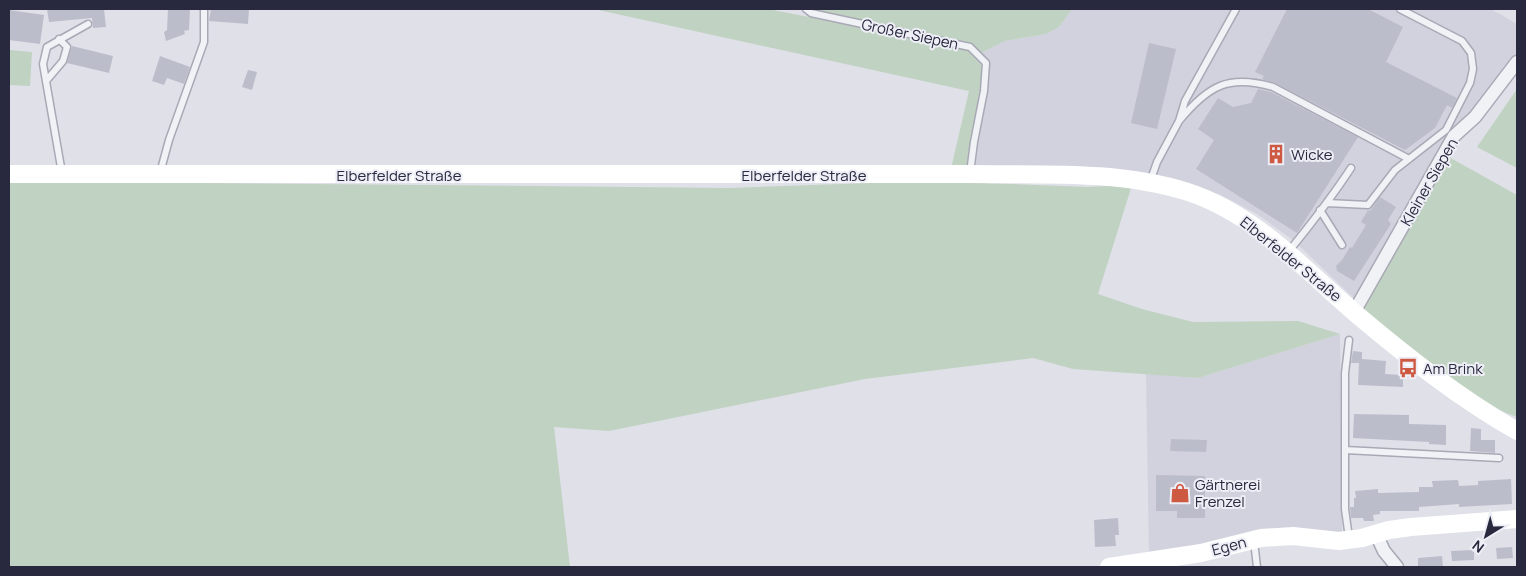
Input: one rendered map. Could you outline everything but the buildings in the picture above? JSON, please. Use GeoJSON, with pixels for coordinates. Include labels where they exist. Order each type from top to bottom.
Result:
{"type":"FeatureCollection","features":[{"type":"Feature","properties":{"kind":"main road","name":"Elberfelder Straße"},"geometry":{"type":"LineString","coordinates":[[9,174],[970,174],[1096,176],[1149,183],[1188,192],[1219,205],[1253,225],[1288,253],[1354,312],[1444,384],[1517,431]]}},
{"type":"Feature","properties":{"kind":"main road","name":"Egen"},"geometry":{"type":"LineString","coordinates":[[1110,567],[1172,562],[1254,540],[1293,536],[1326,541],[1349,540],[1389,530],[1411,527],[1517,519]]}},
{"type":"Feature","properties":{"kind":"street","name":"Kleiner Siepen"},"geometry":{"type":"LineString","coordinates":[[1354,312],[1454,136],[1475,117],[1517,62]]}},
{"type":"Feature","properties":{"kind":"street"},"geometry":{"type":"LineString","coordinates":[[1376,534],[1384,551],[1397,567]]}},
{"type":"Feature","properties":{"kind":"lane"},"geometry":{"type":"LineString","coordinates":[[160,174],[169,140],[204,42],[204,9]]}},
{"type":"Feature","properties":{"kind":"lane","name":"Großer Siepen"},"geometry":{"type":"LineString","coordinates":[[806,9],[811,13],[970,47],[986,63],[984,91],[970,174]]}},
{"type":"Feature","properties":{"kind":"lane"},"geometry":{"type":"LineString","coordinates":[[1149,183],[1156,162],[1179,121],[1186,100],[1236,9]]}},
{"type":"Feature","properties":{"kind":"lane"},"geometry":{"type":"LineString","coordinates":[[1327,203],[1368,204],[1395,170],[1446,130],[1470,83],[1473,68],[1471,53],[1462,41],[1400,9]]}},
{"type":"Feature","properties":{"kind":"lane"},"geometry":{"type":"LineString","coordinates":[[62,174],[43,64],[47,47],[88,24]]}},
{"type":"Feature","properties":{"kind":"lane"},"geometry":{"type":"LineString","coordinates":[[46,81],[63,61],[67,47],[59,40]]}},
{"type":"Feature","properties":{"kind":"lane"},"geometry":{"type":"LineString","coordinates":[[1179,121],[1204,94],[1221,86],[1237,82],[1254,82],[1273,87],[1409,159]]}},
{"type":"Feature","properties":{"kind":"lane"},"geometry":{"type":"LineString","coordinates":[[1288,253],[1327,203],[1351,168]]}},
{"type":"Feature","properties":{"kind":"lane"},"geometry":{"type":"LineString","coordinates":[[1320,210],[1342,244]]}},
{"type":"Feature","properties":{"kind":"lane"},"geometry":{"type":"LineString","coordinates":[[1348,340],[1344,373],[1345,509],[1349,540]]}},
{"type":"Feature","properties":{"kind":"lane"},"geometry":{"type":"LineString","coordinates":[[1345,450],[1499,458]]}},
{"type":"Feature","properties":{"kind":"lane"},"geometry":{"type":"LineString","coordinates":[[1254,540],[1257,567]]}},
{"type":"Feature","properties":{"kind":"shaded area"},"geometry":{"type":"Polygon","coordinates":[[[1072,9],[1491,9],[1517,24],[1517,55],[1459,127],[1357,301],[1293,240],[1257,214],[1219,194],[1139,178],[971,173],[987,92],[990,63],[981,53],[1005,41],[1046,34],[1059,27],[1072,9]]]}},
{"type":"Feature","properties":{"kind":"shaded area"},"geometry":{"type":"Polygon","coordinates":[[[1340,334],[1342,534],[1149,556],[1146,374],[1198,378],[1340,334]]]}},
{"type":"Feature","properties":{"kind":"green space"},"geometry":{"type":"Polygon","coordinates":[[[594,9],[768,9],[967,50],[982,66],[981,92],[967,172],[950,173],[969,91],[594,9]]]}},
{"type":"Feature","properties":{"kind":"green space"},"geometry":{"type":"Polygon","coordinates":[[[805,9],[1072,9],[1059,27],[1046,34],[1005,41],[981,53],[969,45],[805,9]]]}},
{"type":"Feature","properties":{"kind":"green space"},"geometry":{"type":"Polygon","coordinates":[[[9,50],[32,52],[30,86],[9,85],[9,50]]]}},
{"type":"Feature","properties":{"kind":"green space"},"geometry":{"type":"Polygon","coordinates":[[[1517,89],[1517,168],[1477,147],[1517,89]]]}},
{"type":"Feature","properties":{"kind":"green space"},"geometry":{"type":"Polygon","coordinates":[[[1447,156],[1517,195],[1517,417],[1475,397],[1455,384],[1361,310],[1447,156]]]}},
{"type":"Feature","properties":{"kind":"green space"},"geometry":{"type":"Polygon","coordinates":[[[9,181],[729,188],[929,181],[1088,187],[1132,185],[1098,294],[1142,309],[1193,322],[1298,321],[1340,334],[1198,378],[1073,369],[1033,358],[865,379],[609,431],[554,427],[570,567],[9,567],[9,181]]]}},
{"type":"Feature","properties":{"kind":"place","name":"Wicke"},"geometry":{"type":"Point","coordinates":[1276,154]}},
{"type":"Feature","properties":{"kind":"place","name":"Am Brink"},"geometry":{"type":"Point","coordinates":[1408,368]}},
{"type":"Feature","properties":{"kind":"place","name":"Gärtnerei Frenzel"},"geometry":{"type":"Point","coordinates":[1180,493]}}]}
